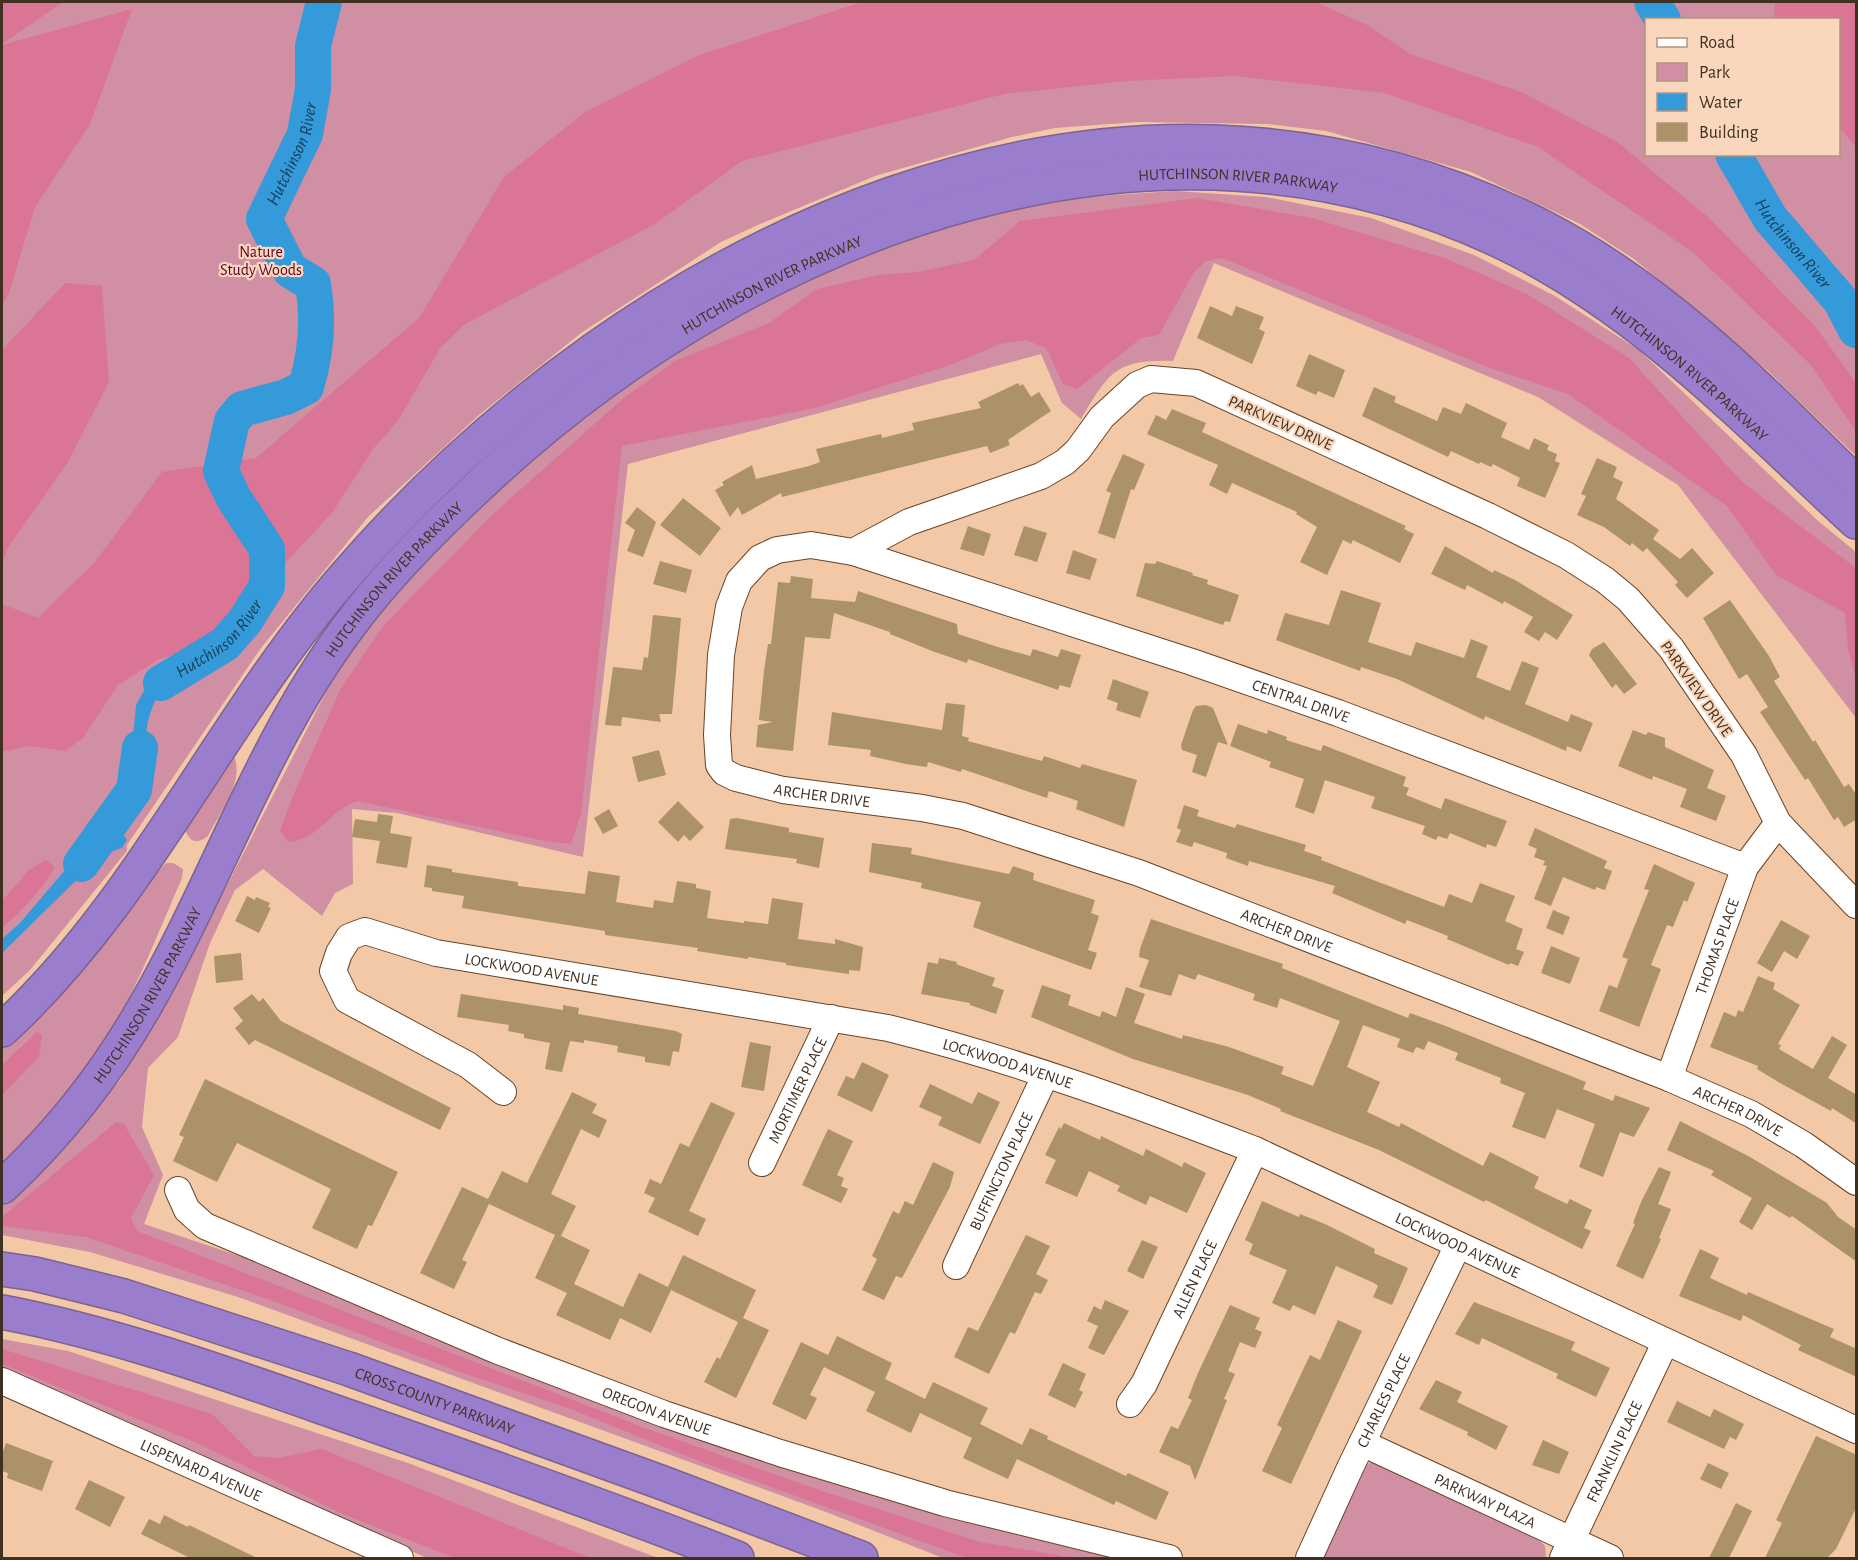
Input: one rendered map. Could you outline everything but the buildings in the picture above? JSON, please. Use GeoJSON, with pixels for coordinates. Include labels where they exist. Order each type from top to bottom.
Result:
{"type":"FeatureCollection","features":[{"type":"Feature","properties":{"kind":"highway","name":"HUTCHINSON RIVER PARKWAY"},"geometry":{"type":"LineString","coordinates":[[2,1030],[69,962],[103,920],[179,812],[279,661],[322,604],[394,523],[471,448],[526,401],[603,343],[716,271],[839,212],[936,179],[1070,149],[1185,141],[1305,150],[1362,161],[1430,179],[1485,200],[1537,224],[1622,275],[1720,354],[1857,483]]}},
{"type":"Feature","properties":{"kind":"highway","name":"HUTCHINSON RIVER PARKWAY"},"geometry":{"type":"LineString","coordinates":[[2,1187],[66,1119],[129,1032],[165,969],[297,707],[344,633],[405,558],[508,459],[624,368],[688,326],[750,290],[787,271],[885,229],[968,203],[1016,192],[1078,181],[1160,174],[1229,174],[1291,179],[1339,187],[1409,206],[1504,243],[1569,278],[1623,314],[1686,366],[1857,522]]}},
{"type":"Feature","properties":{"kind":"highway","name":"CROSS COUNTY PARKWAY"},"geometry":{"type":"LineString","coordinates":[[2,1269],[35,1274],[124,1296],[349,1369],[861,1558]]}},
{"type":"Feature","properties":{"kind":"highway"},"geometry":{"type":"LineString","coordinates":[[2,1312],[111,1338],[253,1383],[737,1558]]}},
{"type":"Feature","properties":{"kind":"street","name":"PARKVIEW DRIVE"},"geometry":{"type":"LineString","coordinates":[[853,552],[909,522],[1041,476],[1065,462],[1078,450],[1102,417],[1137,385],[1151,379],[1196,383],[1488,516],[1566,555],[1605,580],[1629,599],[1671,648],[1743,755],[1779,823],[1857,905]]}},
{"type":"Feature","properties":{"kind":"street","name":"ARCHER DRIVE"},"geometry":{"type":"LineString","coordinates":[[853,552],[811,545],[777,550],[748,569],[739,581],[729,607],[721,655],[717,735],[718,765],[724,772],[736,778],[783,790],[922,808],[963,816],[1139,873],[1669,1078],[1751,1114],[1804,1145],[1857,1182]]}},
{"type":"Feature","properties":{"kind":"street","name":"CENTRAL DRIVE"},"geometry":{"type":"LineString","coordinates":[[853,552],[1293,698],[1745,867]]}},
{"type":"Feature","properties":{"kind":"street","name":"THOMAS PLACE"},"geometry":{"type":"LineString","coordinates":[[1669,1078],[1745,867],[1779,823]]}},
{"type":"Feature","properties":{"kind":"street","name":"LOCKWOOD AVENUE"},"geometry":{"type":"LineString","coordinates":[[503,1092],[468,1065],[347,1000],[333,971],[339,953],[349,937],[365,931],[435,953],[831,1018],[943,1042],[1187,1124],[1255,1150],[1665,1343],[1857,1430]]}},
{"type":"Feature","properties":{"kind":"street","name":"MORTIMER PLACE"},"geometry":{"type":"LineString","coordinates":[[762,1163],[831,1018]]}},
{"type":"Feature","properties":{"kind":"street","name":"BUFFINGTON PLACE"},"geometry":{"type":"LineString","coordinates":[[956,1266],[1045,1076]]}},
{"type":"Feature","properties":{"kind":"street","name":"ALLEN PLACE"},"geometry":{"type":"LineString","coordinates":[[1130,1404],[1144,1384],[1255,1150]]}},
{"type":"Feature","properties":{"kind":"street","name":"OREGON AVENUE"},"geometry":{"type":"LineString","coordinates":[[178,1190],[187,1210],[205,1226],[496,1350],[654,1410],[780,1453],[945,1503],[1169,1558]]}},
{"type":"Feature","properties":{"kind":"street","name":"CHARLES PLACE"},"geometry":{"type":"LineString","coordinates":[[1310,1558],[1362,1443],[1458,1245]]}},
{"type":"Feature","properties":{"kind":"street","name":"FRANKLIN PLACE"},"geometry":{"type":"LineString","coordinates":[[1568,1550],[1665,1343]]}},
{"type":"Feature","properties":{"kind":"street","name":"LISPENARD AVENUE"},"geometry":{"type":"LineString","coordinates":[[2,1382],[400,1558]]}},
{"type":"Feature","properties":{"kind":"street","name":"PARKWAY PLAZA"},"geometry":{"type":"LineString","coordinates":[[1362,1443],[1568,1550],[1610,1558]]}},
{"type":"Feature","properties":{"kind":"green space","name":"Nature Study Woods"},"geometry":{"type":"Polygon","coordinates":[[[2,2],[1856,2],[1856,456],[1767,370],[1634,259],[1580,224],[1471,172],[1326,131],[1267,124],[1138,122],[1055,128],[1012,137],[875,176],[721,242],[581,333],[479,415],[368,517],[261,648],[127,845],[127,851],[30,970],[2,996],[2,2]]]}},
{"type":"Feature","properties":{"kind":"green space"},"geometry":{"type":"Polygon","coordinates":[[[1175,191],[1266,197],[1371,218],[1474,255],[1555,296],[1639,350],[1817,520],[1856,552],[1856,718],[1678,485],[1538,397],[1214,263],[1173,361],[1139,363],[1126,366],[1116,372],[1107,379],[1081,419],[1062,403],[1041,354],[628,464],[583,857],[397,813],[352,809],[353,884],[335,893],[322,916],[263,869],[235,890],[210,943],[178,1037],[148,1068],[142,1127],[163,1175],[144,1224],[281,1270],[463,1351],[709,1441],[836,1484],[971,1523],[1102,1553],[1140,1558],[943,1558],[826,1512],[238,1297],[90,1252],[2,1235],[2,1201],[47,1165],[120,1080],[183,971],[343,659],[416,571],[534,458],[621,390],[701,337],[839,264],[970,218],[1084,197],[1175,191]]]}},
{"type":"Feature","properties":{"kind":"green space"},"geometry":{"type":"Polygon","coordinates":[[[234,756],[236,776],[229,797],[208,836],[200,841],[194,841],[185,829],[234,756]]]}},
{"type":"Feature","properties":{"kind":"green space"},"geometry":{"type":"Polygon","coordinates":[[[166,863],[173,863],[183,869],[182,878],[120,1017],[98,1054],[73,1088],[2,1166],[2,1047],[65,983],[125,908],[166,863]]]}},
{"type":"Feature","properties":{"kind":"green space"},"geometry":{"type":"Polygon","coordinates":[[[2,1339],[68,1351],[408,1463],[658,1558],[427,1558],[2,1370],[2,1339]]]}},
{"type":"Feature","properties":{"kind":"green space"},"geometry":{"type":"Polygon","coordinates":[[[1371,1462],[1378,1462],[1535,1536],[1545,1546],[1546,1558],[1323,1558],[1365,1466],[1371,1462]]]}},
{"type":"Feature","properties":{"kind":"shaded area"},"geometry":{"type":"Polygon","coordinates":[[[2,2],[63,2],[2,44],[2,2]]]}},
{"type":"Feature","properties":{"kind":"shaded area"},"geometry":{"type":"Polygon","coordinates":[[[862,2],[1316,2],[1367,25],[1410,54],[1521,92],[1617,142],[1708,217],[1815,326],[1856,383],[1856,431],[1810,364],[1694,253],[1538,147],[1385,93],[1234,76],[1127,81],[1004,94],[742,161],[655,224],[465,324],[441,347],[397,422],[373,449],[332,513],[286,562],[268,611],[180,653],[159,659],[118,685],[83,738],[65,751],[29,746],[2,752],[2,604],[38,618],[94,563],[162,472],[256,458],[419,318],[504,177],[585,112],[697,56],[862,2]]]}},
{"type":"Feature","properties":{"kind":"shaded area"},"geometry":{"type":"Polygon","coordinates":[[[1775,2],[1856,2],[1856,147],[1840,128],[1840,18],[1774,18],[1775,2]]]}},
{"type":"Feature","properties":{"kind":"shaded area"},"geometry":{"type":"Polygon","coordinates":[[[132,9],[90,124],[35,207],[9,293],[2,305],[2,45],[132,9]]]}},
{"type":"Feature","properties":{"kind":"shaded area"},"geometry":{"type":"Polygon","coordinates":[[[1198,198],[1312,218],[1447,259],[1527,294],[1629,358],[1742,482],[1856,568],[1856,680],[1848,648],[1845,613],[1776,575],[1727,506],[1568,394],[1490,368],[1222,258],[1206,261],[1194,272],[1159,335],[1141,338],[1077,389],[1063,384],[1046,348],[1026,340],[1000,344],[953,364],[815,408],[622,446],[581,813],[571,844],[545,841],[357,801],[339,811],[309,836],[299,840],[288,842],[280,831],[292,798],[341,688],[384,625],[494,513],[625,397],[677,360],[769,323],[817,289],[878,275],[918,272],[974,260],[1020,221],[1198,198]]]}},
{"type":"Feature","properties":{"kind":"shaded area"},"geometry":{"type":"Polygon","coordinates":[[[65,283],[102,286],[109,382],[68,462],[7,549],[2,566],[2,350],[65,283]]]}},
{"type":"Feature","properties":{"kind":"shaded area"},"geometry":{"type":"Polygon","coordinates":[[[46,860],[55,867],[50,876],[38,892],[2,928],[2,901],[29,870],[46,860]]]}},
{"type":"Feature","properties":{"kind":"shaded area"},"geometry":{"type":"Polygon","coordinates":[[[37,1032],[42,1035],[39,1057],[2,1095],[2,1065],[37,1032]]]}},
{"type":"Feature","properties":{"kind":"shaded area"},"geometry":{"type":"Polygon","coordinates":[[[116,1122],[124,1124],[154,1175],[131,1218],[137,1231],[645,1428],[819,1490],[980,1542],[1075,1558],[967,1558],[699,1461],[573,1410],[460,1372],[273,1301],[86,1237],[2,1226],[2,1217],[116,1122]]]}},
{"type":"Feature","properties":{"kind":"shaded area"},"geometry":{"type":"Polygon","coordinates":[[[2,1349],[212,1414],[254,1456],[278,1458],[322,1449],[590,1558],[455,1558],[343,1514],[197,1443],[2,1364],[2,1349]]]}},
{"type":"Feature","properties":{"kind":"water"},"geometry":{"type":"Polygon","coordinates":[[[200,659],[207,660],[171,681],[161,691],[154,704],[146,733],[142,794],[137,799],[118,787],[131,758],[136,705],[146,687],[170,668],[200,659]]]}},
{"type":"Feature","properties":{"kind":"water"},"geometry":{"type":"Polygon","coordinates":[[[98,817],[120,830],[127,840],[122,848],[102,855],[2,953],[2,939],[20,923],[87,844],[84,829],[91,819],[98,817]]]}},
{"type":"Feature","properties":{"kind":"waterway","name":"Hutchinson River"},"geometry":{"type":"LineString","coordinates":[[161,683],[225,644],[245,621],[267,586],[267,549],[233,497],[221,471],[232,421],[242,409],[286,397],[306,387],[309,375],[316,323],[313,284],[290,270],[264,219],[305,134],[313,89],[313,46],[324,2]]}},
{"type":"Feature","properties":{"kind":"waterway","name":"Hutchinson River"},"geometry":{"type":"LineString","coordinates":[[1652,2],[1662,18]]}},
{"type":"Feature","properties":{"kind":"waterway","name":"Hutchinson River"},"geometry":{"type":"LineString","coordinates":[[1734,156],[1770,218],[1841,301],[1856,330]]}},
{"type":"Feature","properties":{"kind":"waterway","name":"Hutchinson River"},"geometry":{"type":"LineString","coordinates":[[81,864],[134,790],[140,748]]}}]}
